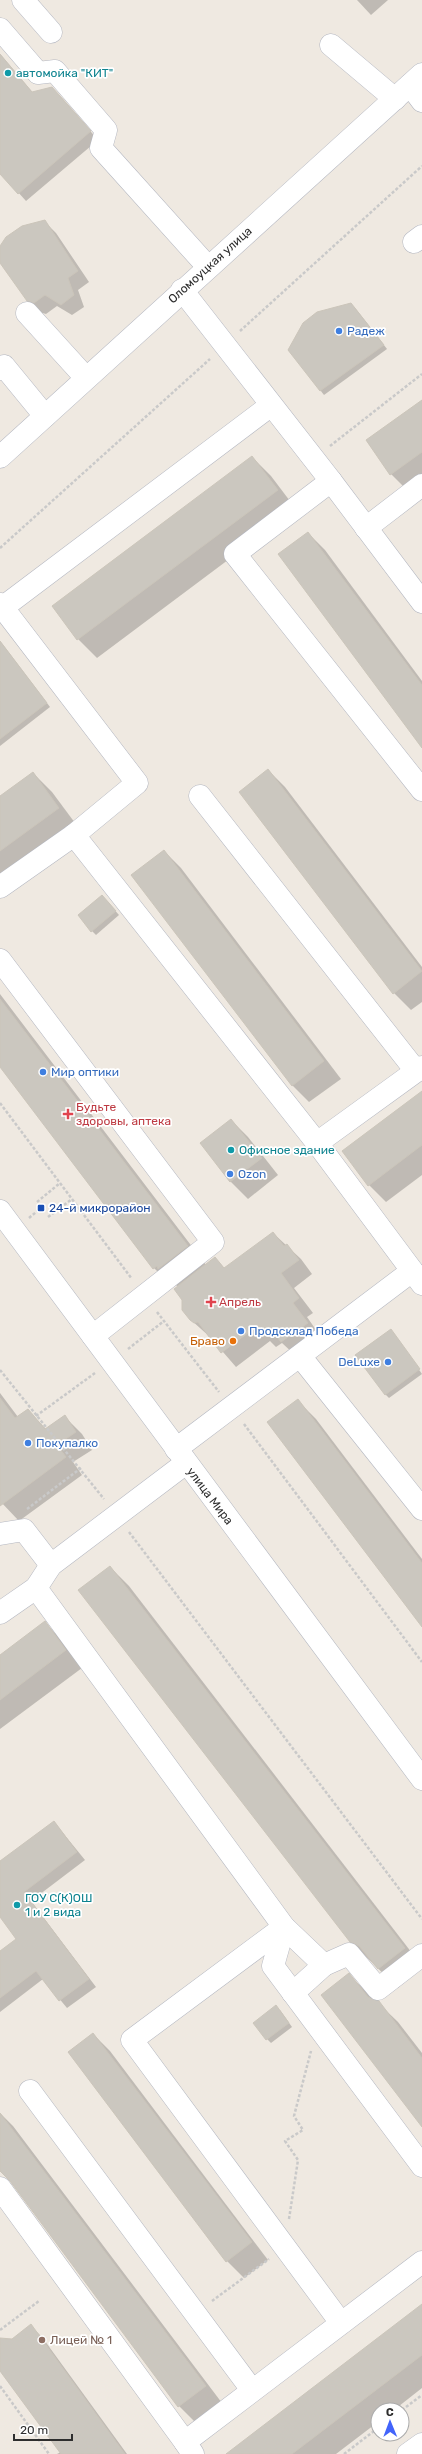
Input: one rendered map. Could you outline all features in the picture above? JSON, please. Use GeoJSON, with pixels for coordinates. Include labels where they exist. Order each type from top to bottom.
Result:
{"type":"FeatureCollection","features":[{"type":"Feature","properties":{"kind":"street"},"geometry":{"type":"LineString","coordinates":[[23,0],[51,32]]}},
{"type":"Feature","properties":{"kind":"street"},"geometry":{"type":"LineString","coordinates":[[0,29],[38,74],[55,71],[106,130],[101,148],[208,267]]}},
{"type":"Feature","properties":{"kind":"street"},"geometry":{"type":"LineString","coordinates":[[331,45],[412,90]]}},
{"type":"Feature","properties":{"kind":"street","name":"Оломоуцкая улица"},"geometry":{"type":"LineString","coordinates":[[0,457],[182,290],[412,90]]}},
{"type":"Feature","properties":{"kind":"street"},"geometry":{"type":"LineString","coordinates":[[182,290],[312,460],[331,481],[422,602]]}},
{"type":"Feature","properties":{"kind":"street"},"geometry":{"type":"LineString","coordinates":[[27,313],[86,378]]}},
{"type":"Feature","properties":{"kind":"street"},"geometry":{"type":"LineString","coordinates":[[0,369],[4,366],[45,416]]}},
{"type":"Feature","properties":{"kind":"street"},"geometry":{"type":"LineString","coordinates":[[0,887],[74,835],[137,783],[1,606],[270,406]]}},
{"type":"Feature","properties":{"kind":"street"},"geometry":{"type":"LineString","coordinates":[[331,481],[235,554],[422,790]]}},
{"type":"Feature","properties":{"kind":"street"},"geometry":{"type":"LineString","coordinates":[[366,528],[422,485]]}},
{"type":"Feature","properties":{"kind":"street"},"geometry":{"type":"LineString","coordinates":[[200,796],[419,1069],[317,1143]]}},
{"type":"Feature","properties":{"kind":"street"},"geometry":{"type":"LineString","coordinates":[[0,1613],[36,1588],[51,1565],[117,1516],[232,1408],[300,1356],[417,1278],[317,1143],[74,835]]}},
{"type":"Feature","properties":{"kind":"street"},"geometry":{"type":"LineString","coordinates":[[0,960],[213,1242],[93,1336]]}},
{"type":"Feature","properties":{"kind":"street","name":"улица Мира"},"geometry":{"type":"LineString","coordinates":[[0,1211],[422,1779]]}},
{"type":"Feature","properties":{"kind":"street"},"geometry":{"type":"LineString","coordinates":[[300,1356],[422,1509]]}},
{"type":"Feature","properties":{"kind":"street"},"geometry":{"type":"LineString","coordinates":[[0,1534],[24,1530],[51,1565]]}},
{"type":"Feature","properties":{"kind":"street"},"geometry":{"type":"LineString","coordinates":[[36,1588],[284,1927],[324,1965]]}},
{"type":"Feature","properties":{"kind":"street"},"geometry":{"type":"LineString","coordinates":[[284,1927],[273,1966],[422,2166]]}},
{"type":"Feature","properties":{"kind":"street"},"geometry":{"type":"LineString","coordinates":[[284,1927],[132,2040],[341,2323]]}},
{"type":"Feature","properties":{"kind":"street"},"geometry":{"type":"LineString","coordinates":[[293,1993],[324,1965],[349,1954],[378,1989],[422,1955]]}},
{"type":"Feature","properties":{"kind":"street"},"geometry":{"type":"LineString","coordinates":[[30,2090],[252,2390]]}},
{"type":"Feature","properties":{"kind":"street"},"geometry":{"type":"LineString","coordinates":[[0,2188],[189,2448],[252,2390],[422,2262]]}},
{"type":"Feature","properties":{"kind":"street"},"geometry":{"type":"LineString","coordinates":[[408,2454],[422,2444]]}},
{"type":"Feature","properties":{"kind":"path"},"geometry":{"type":"LineString","coordinates":[[312,460],[422,374]]}},
{"type":"Feature","properties":{"kind":"path"},"geometry":{"type":"LineString","coordinates":[[0,1103],[144,1295],[232,1408],[422,1662]]}},
{"type":"Feature","properties":{"kind":"path"},"geometry":{"type":"LineString","coordinates":[[37,1202],[60,1183]]}},
{"type":"Feature","properties":{"kind":"path"},"geometry":{"type":"LineString","coordinates":[[48,1217],[72,1199]]}},
{"type":"Feature","properties":{"kind":"path"},"geometry":{"type":"LineString","coordinates":[[0,1370],[36,1416],[81,1468],[422,1919]]}},
{"type":"Feature","properties":{"kind":"path"},"geometry":{"type":"LineString","coordinates":[[25,1511],[81,1468]]}},
{"type":"Feature","properties":{"kind":"path"},"geometry":{"type":"LineString","coordinates":[[294,2116],[317,2025]]}},
{"type":"Feature","properties":{"kind":"path"},"geometry":{"type":"LineString","coordinates":[[0,2330],[39,2301]]}},
{"type":"Feature","properties":{"kind":"path"},"geometry":{"type":"LineString","coordinates":[[0,2386],[49,2454]]}},
{"type":"Feature","properties":{"kind":"path"},"geometry":{"type":"LineString","coordinates":[[410,2404],[422,2395]]}},
{"type":"Feature","properties":{"kind":"path"},"geometry":{"type":"LineString","coordinates":[[344,2454],[370,2434]]}},
{"type":"Feature","properties":{"kind":"building"},"geometry":{"type":"Polygon","coordinates":[[[0,54],[32,92],[52,87],[91,131],[18,194],[0,174],[0,54]]]}},
{"type":"Feature","properties":{"kind":"building"},"geometry":{"type":"Polygon","coordinates":[[[45,220],[78,271],[68,278],[74,295],[61,305],[45,295],[34,303],[27,301],[0,263],[0,246],[6,237],[22,226],[45,220]]]}},
{"type":"Feature","properties":{"kind":"building"},"geometry":{"type":"Polygon","coordinates":[[[351,303],[384,345],[320,391],[288,350],[303,323],[317,312],[351,303]]]}},
{"type":"Feature","properties":{"kind":"building"},"geometry":{"type":"Polygon","coordinates":[[[422,400],[422,452],[390,475],[366,440],[422,400]]]}},
{"type":"Feature","properties":{"kind":"building"},"geometry":{"type":"Polygon","coordinates":[[[252,456],[278,490],[77,640],[52,606],[252,456]]]}},
{"type":"Feature","properties":{"kind":"building"},"geometry":{"type":"Polygon","coordinates":[[[308,532],[422,685],[422,748],[278,554],[308,532]]]}},
{"type":"Feature","properties":{"kind":"building"},"geometry":{"type":"Polygon","coordinates":[[[0,641],[47,703],[0,739],[0,641]]]}},
{"type":"Feature","properties":{"kind":"building"},"geometry":{"type":"Polygon","coordinates":[[[268,769],[422,971],[393,994],[239,792],[268,769]]]}},
{"type":"Feature","properties":{"kind":"building"},"geometry":{"type":"Polygon","coordinates":[[[33,772],[59,808],[0,851],[0,796],[33,772]]]}},
{"type":"Feature","properties":{"kind":"building"},"geometry":{"type":"Polygon","coordinates":[[[164,850],[324,1061],[292,1086],[131,875],[164,850]]]}},
{"type":"Feature","properties":{"kind":"building"},"geometry":{"type":"Polygon","coordinates":[[[102,895],[116,911],[91,932],[78,915],[102,895]]]}},
{"type":"Feature","properties":{"kind":"building"},"geometry":{"type":"Polygon","coordinates":[[[0,999],[188,1246],[158,1269],[157,1266],[153,1269],[0,1067],[0,999]]]}},
{"type":"Feature","properties":{"kind":"building"},"geometry":{"type":"Polygon","coordinates":[[[422,1091],[422,1145],[368,1186],[342,1151],[422,1091]]]}},
{"type":"Feature","properties":{"kind":"building","name":"Офисное здание"},"geometry":{"type":"Polygon","coordinates":[[[231,1119],[262,1158],[230,1182],[200,1143],[231,1119]]]}},
{"type":"Feature","properties":{"kind":"building"},"geometry":{"type":"Polygon","coordinates":[[[273,1232],[284,1246],[287,1244],[299,1260],[281,1273],[299,1298],[293,1303],[308,1323],[281,1342],[270,1328],[261,1334],[256,1327],[221,1353],[198,1322],[194,1323],[190,1320],[182,1310],[182,1300],[174,1289],[215,1257],[224,1268],[273,1232]]]}},
{"type":"Feature","properties":{"kind":"building","name":"DeLuxe"},"geometry":{"type":"Polygon","coordinates":[[[391,1329],[420,1369],[385,1395],[355,1355],[391,1329]]]}},
{"type":"Feature","properties":{"kind":"building","name":"Покупалко"},"geometry":{"type":"Polygon","coordinates":[[[0,1398],[15,1418],[28,1409],[45,1429],[65,1415],[76,1432],[57,1445],[66,1457],[0,1506],[0,1398]]]}},
{"type":"Feature","properties":{"kind":"building"},"geometry":{"type":"Polygon","coordinates":[[[298,1399],[422,1563],[422,1627],[267,1422],[298,1399]]]}},
{"type":"Feature","properties":{"kind":"building"},"geometry":{"type":"Polygon","coordinates":[[[110,1566],[405,1948],[378,1969],[359,1946],[350,1942],[78,1590],[110,1566]]]}},
{"type":"Feature","properties":{"kind":"building"},"geometry":{"type":"Polygon","coordinates":[[[45,1621],[66,1650],[0,1700],[0,1655],[45,1621]]]}},
{"type":"Feature","properties":{"kind":"building","name":"ГОУ С(К)ОШ 1 и 2 вида"},"geometry":{"type":"Polygon","coordinates":[[[54,1821],[77,1852],[24,1892],[89,1979],[59,2001],[36,1971],[0,1998],[0,1951],[16,1939],[0,1917],[0,1861],[54,1821]]]}},
{"type":"Feature","properties":{"kind":"building"},"geometry":{"type":"Polygon","coordinates":[[[349,1973],[368,1997],[379,2001],[422,2058],[422,2127],[321,1995],[349,1973]]]}},
{"type":"Feature","properties":{"kind":"building"},"geometry":{"type":"Polygon","coordinates":[[[276,2005],[289,2023],[266,2040],[253,2023],[276,2005]]]}},
{"type":"Feature","properties":{"kind":"building"},"geometry":{"type":"Polygon","coordinates":[[[93,2033],[252,2242],[226,2262],[68,2052],[93,2033]]]}},
{"type":"Feature","properties":{"kind":"building"},"geometry":{"type":"Polygon","coordinates":[[[0,2113],[206,2386],[178,2407],[10,2181],[0,2171],[0,2113]]]}},
{"type":"Feature","properties":{"kind":"building"},"geometry":{"type":"Polygon","coordinates":[[[422,2304],[422,2355],[292,2454],[226,2454],[422,2304]]]}},
{"type":"Feature","properties":{"kind":"building","name":"Лицей № 1"},"geometry":{"type":"Polygon","coordinates":[[[31,2324],[125,2454],[61,2454],[0,2371],[0,2338],[12,2339],[31,2324]]]}},
{"type":"Feature","properties":{"kind":"place","name":"автомойка \"КИТ\""},"geometry":{"type":"Point","coordinates":[8,73]}},
{"type":"Feature","properties":{"kind":"place","name":"Радеж"},"geometry":{"type":"Point","coordinates":[339,331]}},
{"type":"Feature","properties":{"kind":"place","name":"Мир оптики"},"geometry":{"type":"Point","coordinates":[43,1072]}},
{"type":"Feature","properties":{"kind":"place","name":"Будьте здоровы, аптека"},"geometry":{"type":"Point","coordinates":[68,1114]}},
{"type":"Feature","properties":{"kind":"place","name":"Офисное здание"},"geometry":{"type":"Point","coordinates":[231,1150]}},
{"type":"Feature","properties":{"kind":"place","name":"Ozon"},"geometry":{"type":"Point","coordinates":[230,1174]}},
{"type":"Feature","properties":{"kind":"place","name":"24-й микрорайон"},"geometry":{"type":"Point","coordinates":[41,1208]}},
{"type":"Feature","properties":{"kind":"place","name":"Апрель"},"geometry":{"type":"Point","coordinates":[211,1302]}},
{"type":"Feature","properties":{"kind":"place","name":"Продсклад Победа"},"geometry":{"type":"Point","coordinates":[241,1331]}},
{"type":"Feature","properties":{"kind":"place","name":"Браво"},"geometry":{"type":"Point","coordinates":[233,1341]}},
{"type":"Feature","properties":{"kind":"place","name":"DeLuxe"},"geometry":{"type":"Point","coordinates":[388,1362]}},
{"type":"Feature","properties":{"kind":"place","name":"Покупалко"},"geometry":{"type":"Point","coordinates":[28,1443]}},
{"type":"Feature","properties":{"kind":"place","name":"ГОУ С(К)ОШ 1 и 2 вида"},"geometry":{"type":"Point","coordinates":[17,1905]}},
{"type":"Feature","properties":{"kind":"place","name":"Лицей № 1"},"geometry":{"type":"Point","coordinates":[42,2340]}}]}
